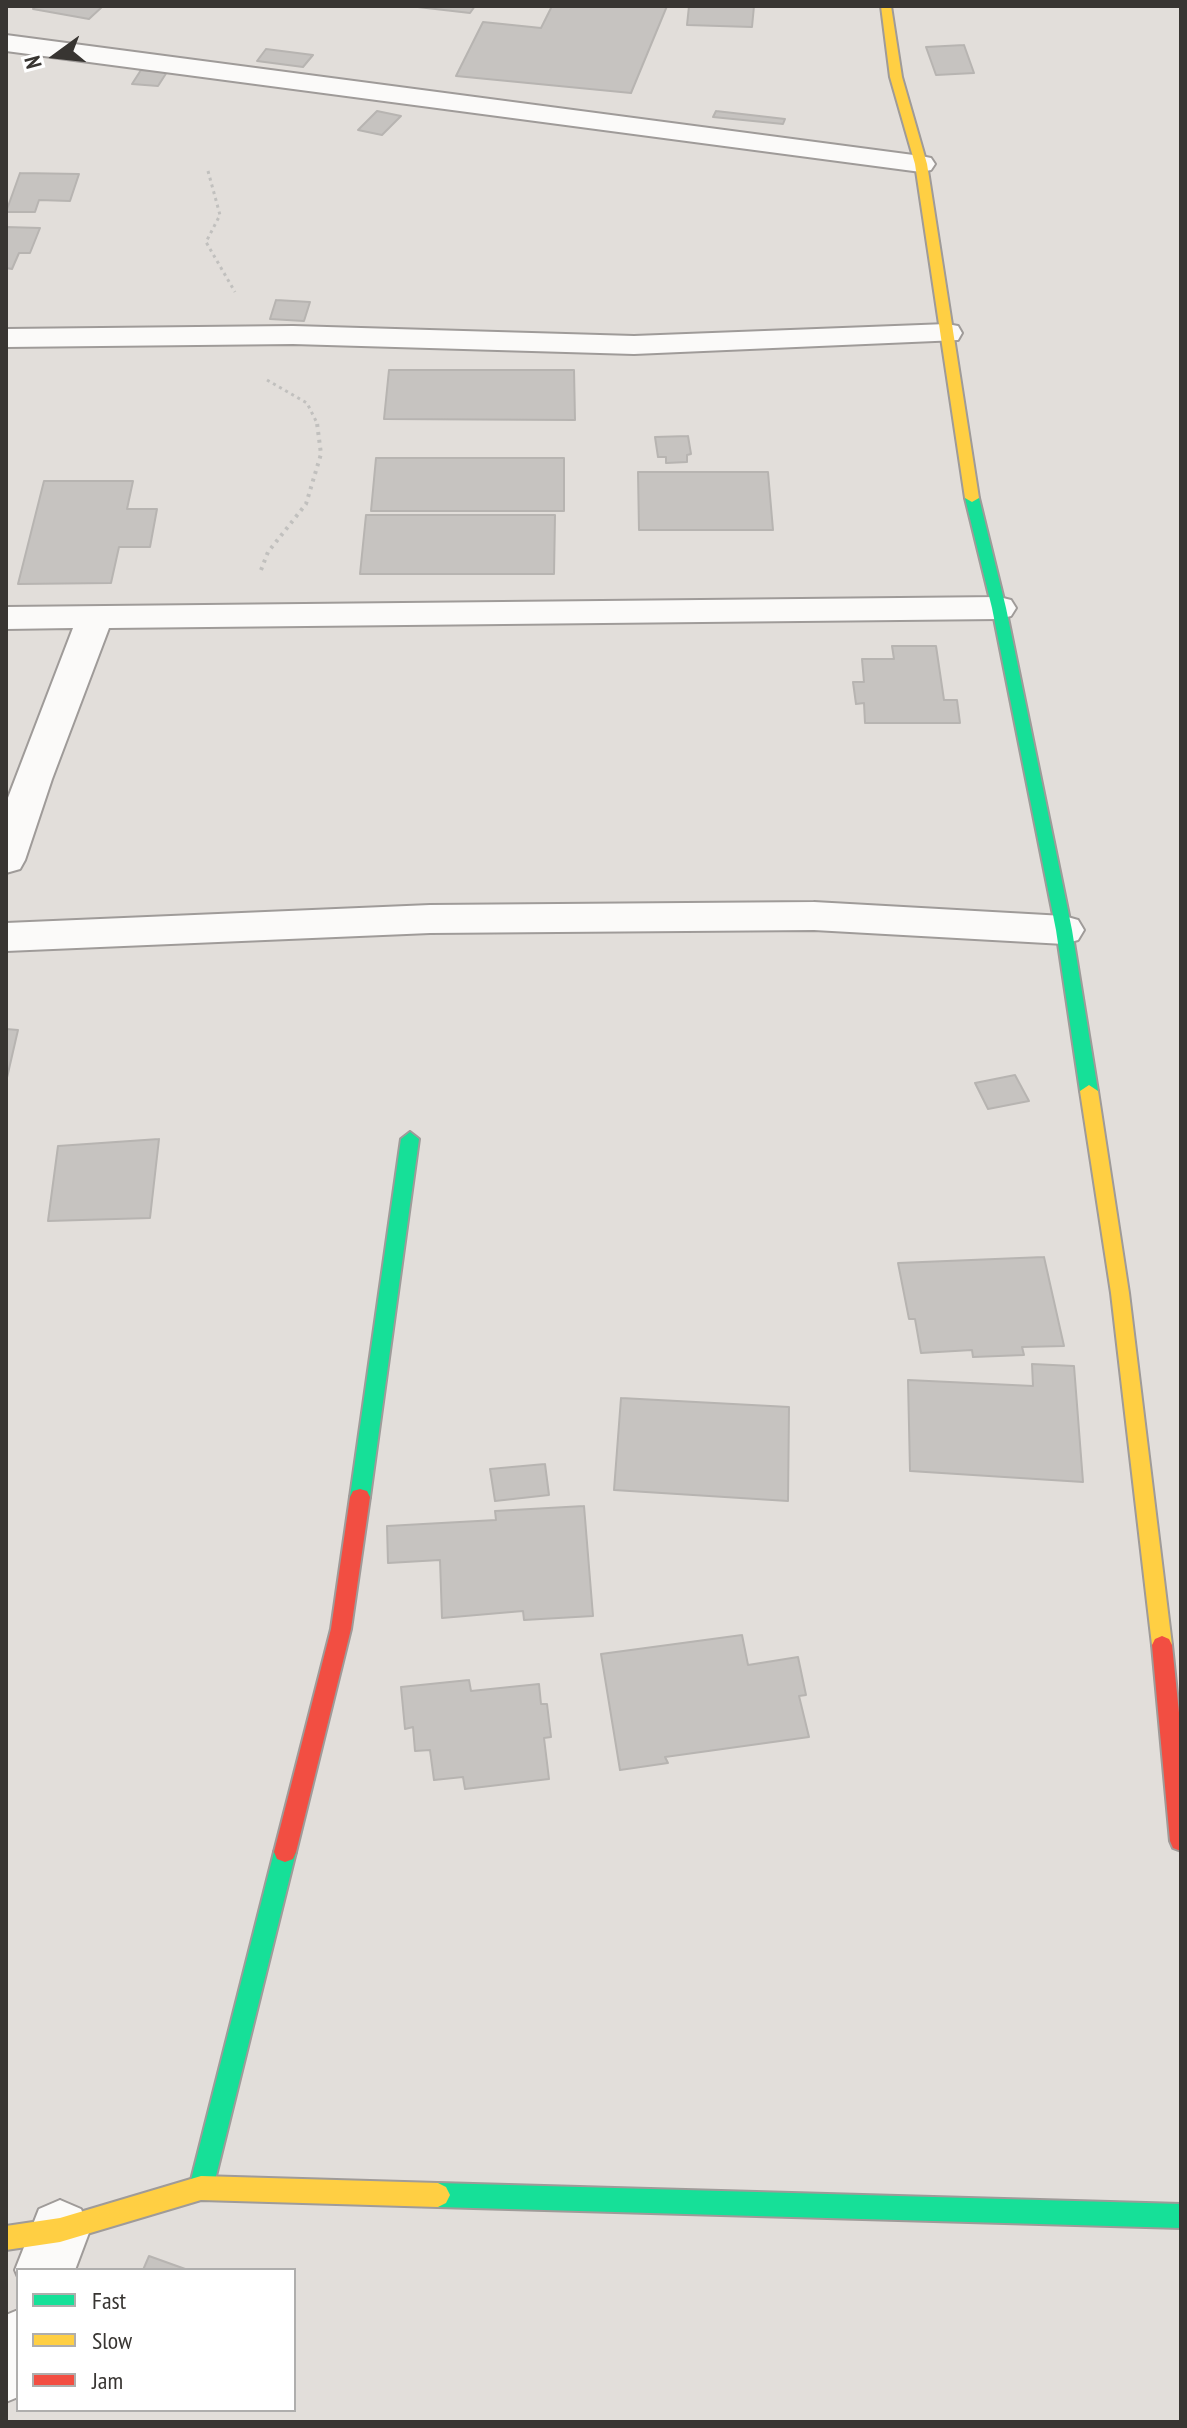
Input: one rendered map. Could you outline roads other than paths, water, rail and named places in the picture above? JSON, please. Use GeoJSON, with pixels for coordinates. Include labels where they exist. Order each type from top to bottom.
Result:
{"type":"FeatureCollection","features":[{"type":"Feature","properties":{"kind":"street"},"geometry":{"type":"LineString","coordinates":[[886,6],[896,77],[921,164],[968,483],[999,608],[1064,930],[1120,1293],[1164,1664],[1181,1841]]}},
{"type":"Feature","properties":{"kind":"street"},"geometry":{"type":"LineString","coordinates":[[6,43],[921,164]]}},
{"type":"Feature","properties":{"kind":"street"},"geometry":{"type":"LineString","coordinates":[[6,338],[240,336],[634,345],[947,333]]}},
{"type":"Feature","properties":{"kind":"street"},"geometry":{"type":"LineString","coordinates":[[6,618],[999,608]]}},
{"type":"Feature","properties":{"kind":"street"},"geometry":{"type":"LineString","coordinates":[[6,860],[33,779],[95,617]]}},
{"type":"Feature","properties":{"kind":"street"},"geometry":{"type":"LineString","coordinates":[[6,937],[430,919],[752,916],[814,916],[1064,930]]}},
{"type":"Feature","properties":{"kind":"street"},"geometry":{"type":"LineString","coordinates":[[201,2188],[341,1629],[410,1139]]}},
{"type":"Feature","properties":{"kind":"street"},"geometry":{"type":"LineString","coordinates":[[37,2246],[201,2188],[1181,2216]]}},
{"type":"Feature","properties":{"kind":"street"},"geometry":{"type":"LineString","coordinates":[[6,2371],[16,2345]]}}]}
